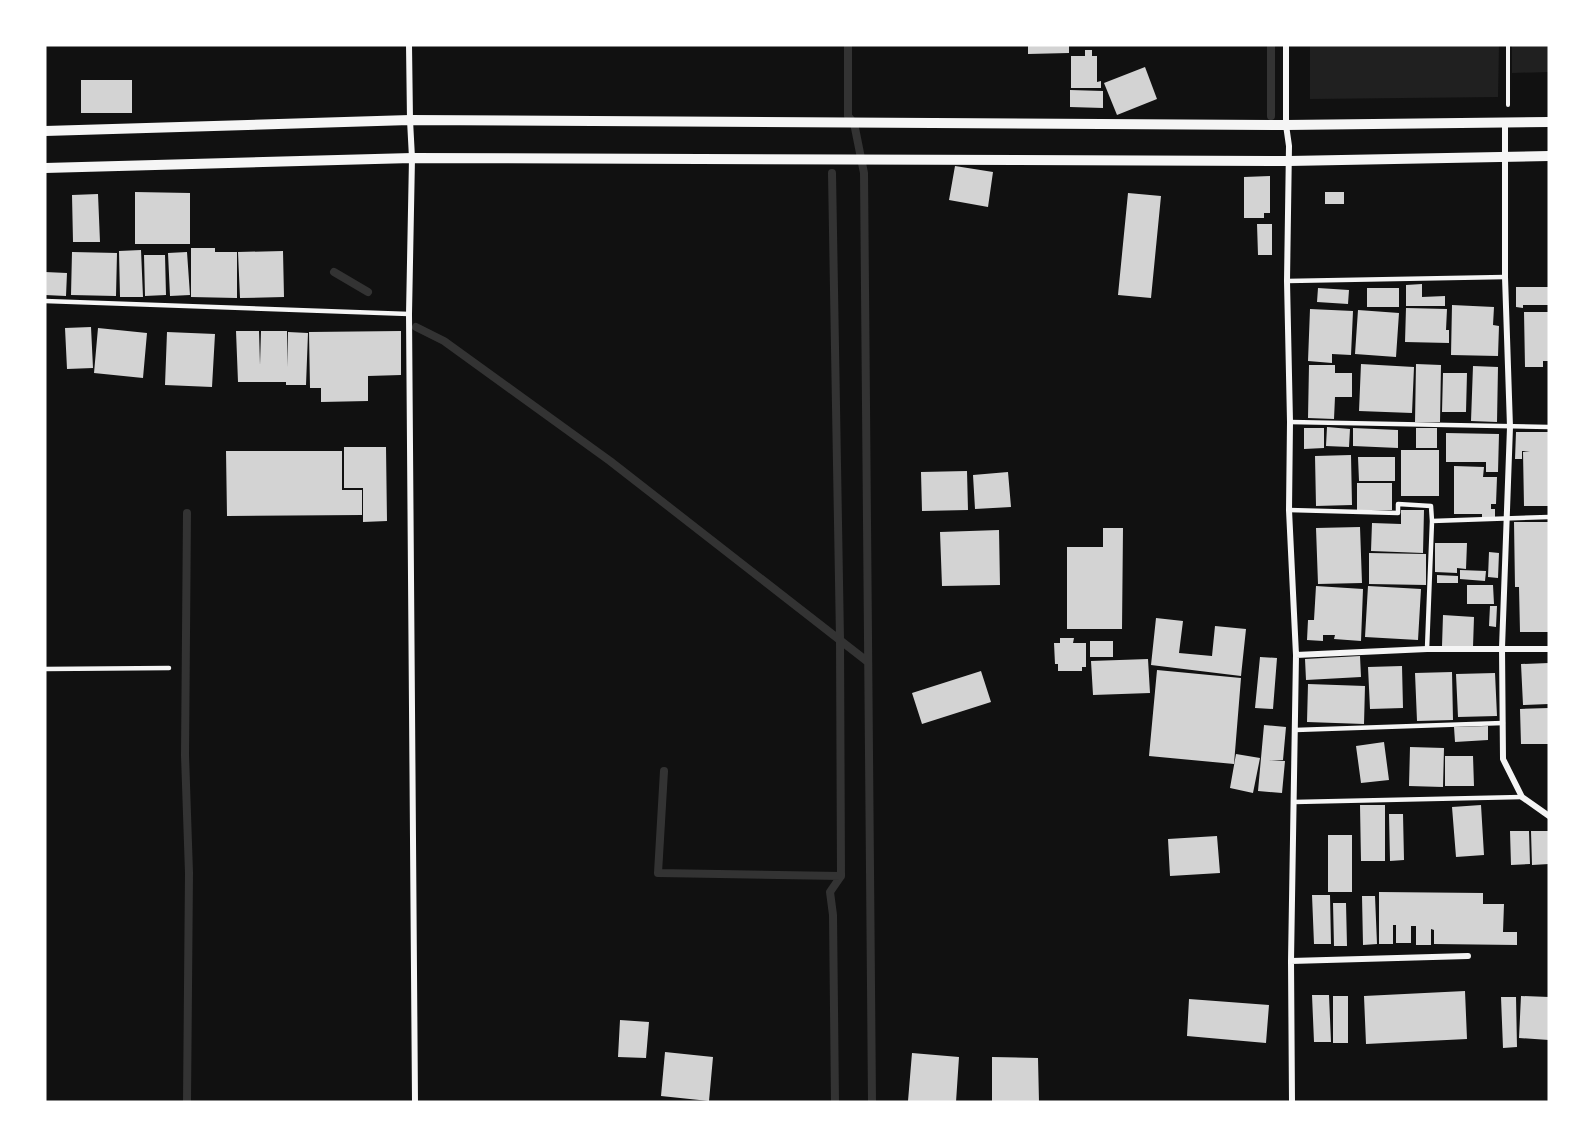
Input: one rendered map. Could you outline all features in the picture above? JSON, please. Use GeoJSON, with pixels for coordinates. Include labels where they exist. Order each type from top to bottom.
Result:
{"type":"FeatureCollection","features":[{"type":"Feature","properties":{"kind":"street"},"geometry":{"type":"LineString","coordinates":[[409,45],[412,158],[409,314],[415,1102]]}},
{"type":"Feature","properties":{"kind":"street"},"geometry":{"type":"LineString","coordinates":[[1287,45],[1286,125],[1289,146],[1287,282],[1290,422],[1288,510],[1296,655],[1291,961],[1292,1102]]}},
{"type":"Feature","properties":{"kind":"street"},"geometry":{"type":"LineString","coordinates":[[45,131],[410,120],[1286,125],[1549,122]]}},
{"type":"Feature","properties":{"kind":"street"},"geometry":{"type":"LineString","coordinates":[[1508,123],[1504,157],[1510,427],[1502,648],[1503,759],[1522,797],[1549,816]]}},
{"type":"Feature","properties":{"kind":"street"},"geometry":{"type":"LineString","coordinates":[[45,168],[412,158],[1288,161],[1549,156]]}},
{"type":"Feature","properties":{"kind":"street"},"geometry":{"type":"LineString","coordinates":[[1296,655],[1427,649],[1549,649]]}},
{"type":"Feature","properties":{"kind":"street"},"geometry":{"type":"LineString","coordinates":[[1291,961],[1468,956]]}},
{"type":"Feature","properties":{"kind":"lane"},"geometry":{"type":"LineString","coordinates":[[1287,282],[1505,278]]}},
{"type":"Feature","properties":{"kind":"lane"},"geometry":{"type":"LineString","coordinates":[[45,301],[409,314]]}},
{"type":"Feature","properties":{"kind":"lane"},"geometry":{"type":"LineString","coordinates":[[1290,422],[1549,427]]}},
{"type":"Feature","properties":{"kind":"lane"},"geometry":{"type":"LineString","coordinates":[[1288,510],[1398,513],[1398,504],[1431,506],[1427,649]]}},
{"type":"Feature","properties":{"kind":"lane"},"geometry":{"type":"LineString","coordinates":[[1432,521],[1549,517]]}},
{"type":"Feature","properties":{"kind":"lane"},"geometry":{"type":"LineString","coordinates":[[45,669],[169,668]]}},
{"type":"Feature","properties":{"kind":"lane"},"geometry":{"type":"LineString","coordinates":[[1295,730],[1503,723]]}},
{"type":"Feature","properties":{"kind":"lane"},"geometry":{"type":"LineString","coordinates":[[1294,802],[1522,797]]}},
{"type":"Feature","properties":{"kind":"path"},"geometry":{"type":"LineString","coordinates":[[1508,123],[1509,45]]}},
{"type":"Feature","properties":{"kind":"shaded area"},"geometry":{"type":"Polygon","coordinates":[[[1310,45],[1499,45],[1498,97],[1310,99],[1310,45]]]}},
{"type":"Feature","properties":{"kind":"shaded area"},"geometry":{"type":"Polygon","coordinates":[[[1512,45],[1549,45],[1549,72],[1512,73],[1512,45]]]}},
{"type":"Feature","properties":{"kind":"building"},"geometry":{"type":"Polygon","coordinates":[[[1028,45],[1069,45],[1069,53],[1028,54],[1028,45]]]}},
{"type":"Feature","properties":{"kind":"building"},"geometry":{"type":"Polygon","coordinates":[[[1085,50],[1092,50],[1092,56],[1097,56],[1097,82],[1101,81],[1101,88],[1071,88],[1071,56],[1085,56],[1085,50]]]}},
{"type":"Feature","properties":{"kind":"building"},"geometry":{"type":"Polygon","coordinates":[[[1145,67],[1157,99],[1117,115],[1104,83],[1145,67]]]}},
{"type":"Feature","properties":{"kind":"building"},"geometry":{"type":"Polygon","coordinates":[[[81,80],[132,80],[132,113],[81,113],[81,80]]]}},
{"type":"Feature","properties":{"kind":"building"},"geometry":{"type":"Polygon","coordinates":[[[1070,90],[1103,91],[1103,108],[1070,107],[1070,90]]]}},
{"type":"Feature","properties":{"kind":"building"},"geometry":{"type":"Polygon","coordinates":[[[955,166],[993,172],[988,207],[949,200],[955,166]]]}},
{"type":"Feature","properties":{"kind":"building"},"geometry":{"type":"Polygon","coordinates":[[[1270,176],[1270,213],[1264,213],[1264,218],[1244,218],[1244,177],[1270,176]]]}},
{"type":"Feature","properties":{"kind":"building"},"geometry":{"type":"Polygon","coordinates":[[[135,192],[190,193],[190,244],[135,244],[135,192]]]}},
{"type":"Feature","properties":{"kind":"building"},"geometry":{"type":"Polygon","coordinates":[[[1325,192],[1344,192],[1344,204],[1325,204],[1325,192]]]}},
{"type":"Feature","properties":{"kind":"building"},"geometry":{"type":"Polygon","coordinates":[[[1128,193],[1161,196],[1151,298],[1118,295],[1128,193]]]}},
{"type":"Feature","properties":{"kind":"building"},"geometry":{"type":"Polygon","coordinates":[[[98,194],[100,242],[73,242],[72,195],[98,194]]]}},
{"type":"Feature","properties":{"kind":"building"},"geometry":{"type":"Polygon","coordinates":[[[1257,224],[1272,224],[1272,255],[1258,255],[1257,224]]]}},
{"type":"Feature","properties":{"kind":"building"},"geometry":{"type":"Polygon","coordinates":[[[191,248],[215,248],[215,252],[237,252],[237,298],[191,297],[191,248]]]}},
{"type":"Feature","properties":{"kind":"building"},"geometry":{"type":"Polygon","coordinates":[[[141,250],[143,297],[120,297],[119,251],[141,250]]]}},
{"type":"Feature","properties":{"kind":"building"},"geometry":{"type":"Polygon","coordinates":[[[283,251],[284,297],[240,298],[238,252],[283,251]]]}},
{"type":"Feature","properties":{"kind":"building"},"geometry":{"type":"Polygon","coordinates":[[[72,252],[117,253],[116,296],[71,295],[72,252]]]}},
{"type":"Feature","properties":{"kind":"building"},"geometry":{"type":"Polygon","coordinates":[[[187,252],[190,295],[170,296],[168,253],[187,252]]]}},
{"type":"Feature","properties":{"kind":"building"},"geometry":{"type":"Polygon","coordinates":[[[144,255],[165,255],[166,295],[145,296],[144,255]]]}},
{"type":"Feature","properties":{"kind":"building"},"geometry":{"type":"Polygon","coordinates":[[[45,272],[67,273],[66,296],[45,295],[45,272]]]}},
{"type":"Feature","properties":{"kind":"building"},"geometry":{"type":"Polygon","coordinates":[[[1422,284],[1422,297],[1445,296],[1445,306],[1406,306],[1406,285],[1422,284]]]}},
{"type":"Feature","properties":{"kind":"building"},"geometry":{"type":"Polygon","coordinates":[[[1516,287],[1549,287],[1549,305],[1516,307],[1516,287]]]}},
{"type":"Feature","properties":{"kind":"building"},"geometry":{"type":"Polygon","coordinates":[[[1318,288],[1349,290],[1348,304],[1317,302],[1318,288]]]}},
{"type":"Feature","properties":{"kind":"building"},"geometry":{"type":"Polygon","coordinates":[[[1367,288],[1399,288],[1399,307],[1367,307],[1367,288]]]}},
{"type":"Feature","properties":{"kind":"building"},"geometry":{"type":"Polygon","coordinates":[[[1452,305],[1494,307],[1493,325],[1499,326],[1498,356],[1451,355],[1452,305]]]}},
{"type":"Feature","properties":{"kind":"building"},"geometry":{"type":"Polygon","coordinates":[[[1406,308],[1447,309],[1446,330],[1449,330],[1449,343],[1405,342],[1406,308]]]}},
{"type":"Feature","properties":{"kind":"building"},"geometry":{"type":"Polygon","coordinates":[[[1310,309],[1353,311],[1351,355],[1332,354],[1332,363],[1308,361],[1310,309]]]}},
{"type":"Feature","properties":{"kind":"building"},"geometry":{"type":"Polygon","coordinates":[[[1358,310],[1399,313],[1396,357],[1355,354],[1358,310]]]}},
{"type":"Feature","properties":{"kind":"building"},"geometry":{"type":"Polygon","coordinates":[[[1524,312],[1549,312],[1549,361],[1543,361],[1543,367],[1525,367],[1524,312]]]}},
{"type":"Feature","properties":{"kind":"building"},"geometry":{"type":"Polygon","coordinates":[[[91,327],[93,368],[67,369],[65,328],[91,327]]]}},
{"type":"Feature","properties":{"kind":"building"},"geometry":{"type":"Polygon","coordinates":[[[98,328],[147,333],[143,378],[94,373],[98,328]]]}},
{"type":"Feature","properties":{"kind":"building"},"geometry":{"type":"Polygon","coordinates":[[[236,331],[259,331],[260,365],[261,331],[287,331],[287,367],[288,332],[308,333],[306,385],[286,385],[286,382],[238,382],[236,331]]]}},
{"type":"Feature","properties":{"kind":"building"},"geometry":{"type":"Polygon","coordinates":[[[401,331],[401,375],[368,376],[368,401],[321,402],[321,388],[310,388],[309,332],[401,331]]]}},
{"type":"Feature","properties":{"kind":"building"},"geometry":{"type":"Polygon","coordinates":[[[167,332],[215,334],[212,387],[165,385],[167,332]]]}},
{"type":"Feature","properties":{"kind":"building"},"geometry":{"type":"Polygon","coordinates":[[[1361,364],[1414,367],[1412,413],[1359,411],[1361,364]]]}},
{"type":"Feature","properties":{"kind":"building"},"geometry":{"type":"Polygon","coordinates":[[[1416,364],[1441,365],[1440,422],[1415,422],[1416,364]]]}},
{"type":"Feature","properties":{"kind":"building"},"geometry":{"type":"Polygon","coordinates":[[[1309,365],[1335,365],[1335,373],[1352,373],[1352,397],[1335,397],[1334,419],[1308,418],[1309,365]]]}},
{"type":"Feature","properties":{"kind":"building"},"geometry":{"type":"Polygon","coordinates":[[[1473,366],[1498,367],[1497,422],[1471,421],[1473,366]]]}},
{"type":"Feature","properties":{"kind":"building"},"geometry":{"type":"Polygon","coordinates":[[[1443,373],[1467,373],[1466,412],[1442,412],[1443,373]]]}},
{"type":"Feature","properties":{"kind":"building"},"geometry":{"type":"Polygon","coordinates":[[[1327,427],[1350,429],[1349,447],[1326,446],[1327,427]]]}},
{"type":"Feature","properties":{"kind":"building"},"geometry":{"type":"Polygon","coordinates":[[[1304,428],[1324,428],[1324,448],[1304,449],[1304,428]]]}},
{"type":"Feature","properties":{"kind":"building"},"geometry":{"type":"Polygon","coordinates":[[[1353,428],[1398,430],[1398,448],[1353,446],[1353,428]]]}},
{"type":"Feature","properties":{"kind":"building"},"geometry":{"type":"Polygon","coordinates":[[[1416,428],[1437,428],[1437,448],[1416,448],[1416,428]]]}},
{"type":"Feature","properties":{"kind":"building"},"geometry":{"type":"Polygon","coordinates":[[[1516,432],[1548,432],[1549,506],[1524,506],[1523,452],[1530,451],[1522,451],[1522,459],[1515,459],[1516,432]]]}},
{"type":"Feature","properties":{"kind":"building"},"geometry":{"type":"Polygon","coordinates":[[[1446,433],[1499,434],[1498,472],[1486,472],[1486,462],[1446,462],[1446,433]]]}},
{"type":"Feature","properties":{"kind":"building"},"geometry":{"type":"Polygon","coordinates":[[[344,447],[386,447],[387,521],[363,522],[363,488],[344,488],[344,447]]]}},
{"type":"Feature","properties":{"kind":"building"},"geometry":{"type":"Polygon","coordinates":[[[1401,450],[1439,450],[1439,496],[1401,496],[1401,450]]]}},
{"type":"Feature","properties":{"kind":"building"},"geometry":{"type":"Polygon","coordinates":[[[226,451],[342,451],[342,490],[362,490],[362,515],[227,516],[226,451]]]}},
{"type":"Feature","properties":{"kind":"building"},"geometry":{"type":"Polygon","coordinates":[[[1351,455],[1352,505],[1316,506],[1315,456],[1351,455]]]}},
{"type":"Feature","properties":{"kind":"building"},"geometry":{"type":"Polygon","coordinates":[[[1358,457],[1395,457],[1395,481],[1359,481],[1358,457]]]}},
{"type":"Feature","properties":{"kind":"building"},"geometry":{"type":"Polygon","coordinates":[[[1454,466],[1484,467],[1483,477],[1497,477],[1496,504],[1491,504],[1491,509],[1495,509],[1495,517],[1482,517],[1482,514],[1454,514],[1454,466]]]}},
{"type":"Feature","properties":{"kind":"building"},"geometry":{"type":"Polygon","coordinates":[[[967,471],[968,510],[922,511],[921,472],[967,471]]]}},
{"type":"Feature","properties":{"kind":"building"},"geometry":{"type":"Polygon","coordinates":[[[1008,472],[1011,507],[975,509],[973,475],[1008,472]]]}},
{"type":"Feature","properties":{"kind":"building"},"geometry":{"type":"Polygon","coordinates":[[[1357,483],[1392,483],[1392,510],[1357,510],[1357,483]]]}},
{"type":"Feature","properties":{"kind":"building"},"geometry":{"type":"Polygon","coordinates":[[[1401,510],[1424,510],[1423,553],[1371,551],[1372,523],[1401,524],[1401,510]]]}},
{"type":"Feature","properties":{"kind":"building"},"geometry":{"type":"Polygon","coordinates":[[[1514,522],[1549,522],[1549,632],[1520,632],[1519,587],[1515,587],[1514,522]]]}},
{"type":"Feature","properties":{"kind":"building"},"geometry":{"type":"Polygon","coordinates":[[[1360,527],[1362,583],[1318,584],[1316,528],[1360,527]]]}},
{"type":"Feature","properties":{"kind":"building"},"geometry":{"type":"Polygon","coordinates":[[[1103,528],[1123,528],[1122,629],[1067,629],[1067,547],[1103,547],[1103,528]]]}},
{"type":"Feature","properties":{"kind":"building"},"geometry":{"type":"Polygon","coordinates":[[[999,530],[1000,585],[942,586],[940,532],[999,530]]]}},
{"type":"Feature","properties":{"kind":"building"},"geometry":{"type":"Polygon","coordinates":[[[1435,543],[1467,543],[1466,569],[1457,568],[1457,573],[1435,572],[1435,543]]]}},
{"type":"Feature","properties":{"kind":"building"},"geometry":{"type":"Polygon","coordinates":[[[1489,552],[1499,553],[1498,578],[1488,577],[1489,552]]]}},
{"type":"Feature","properties":{"kind":"building"},"geometry":{"type":"Polygon","coordinates":[[[1369,553],[1426,554],[1426,585],[1369,584],[1369,553]]]}},
{"type":"Feature","properties":{"kind":"building"},"geometry":{"type":"Polygon","coordinates":[[[1460,570],[1486,571],[1485,581],[1460,579],[1460,570]]]}},
{"type":"Feature","properties":{"kind":"building"},"geometry":{"type":"Polygon","coordinates":[[[1437,575],[1458,576],[1458,583],[1437,583],[1437,575]]]}},
{"type":"Feature","properties":{"kind":"building"},"geometry":{"type":"Polygon","coordinates":[[[1467,585],[1493,585],[1494,604],[1467,604],[1467,585]]]}},
{"type":"Feature","properties":{"kind":"building"},"geometry":{"type":"Polygon","coordinates":[[[1316,586],[1363,589],[1361,641],[1334,639],[1335,635],[1323,635],[1323,641],[1307,640],[1308,620],[1314,620],[1316,586]]]}},
{"type":"Feature","properties":{"kind":"building"},"geometry":{"type":"Polygon","coordinates":[[[1368,586],[1421,589],[1418,640],[1365,637],[1368,586]]]}},
{"type":"Feature","properties":{"kind":"building"},"geometry":{"type":"Polygon","coordinates":[[[1490,606],[1497,606],[1496,627],[1489,626],[1490,606]]]}},
{"type":"Feature","properties":{"kind":"building"},"geometry":{"type":"Polygon","coordinates":[[[1443,615],[1474,617],[1473,647],[1442,646],[1443,615]]]}},
{"type":"Feature","properties":{"kind":"building"},"geometry":{"type":"Polygon","coordinates":[[[1156,618],[1183,621],[1179,653],[1212,656],[1215,626],[1246,629],[1241,676],[1151,665],[1156,618]]]}},
{"type":"Feature","properties":{"kind":"building"},"geometry":{"type":"Polygon","coordinates":[[[1060,638],[1074,638],[1073,643],[1086,643],[1086,667],[1082,667],[1082,671],[1058,671],[1058,664],[1055,664],[1054,643],[1060,643],[1060,638]]]}},
{"type":"Feature","properties":{"kind":"building"},"geometry":{"type":"Polygon","coordinates":[[[1090,641],[1113,641],[1113,657],[1090,657],[1090,641]]]}},
{"type":"Feature","properties":{"kind":"building"},"geometry":{"type":"Polygon","coordinates":[[[1360,656],[1361,677],[1306,680],[1305,659],[1360,656]]]}},
{"type":"Feature","properties":{"kind":"building"},"geometry":{"type":"Polygon","coordinates":[[[1260,657],[1277,658],[1273,709],[1255,708],[1260,657]]]}},
{"type":"Feature","properties":{"kind":"building"},"geometry":{"type":"Polygon","coordinates":[[[1148,659],[1150,693],[1093,695],[1091,661],[1148,659]]]}},
{"type":"Feature","properties":{"kind":"building"},"geometry":{"type":"Polygon","coordinates":[[[1549,663],[1549,704],[1523,705],[1521,664],[1549,663]]]}},
{"type":"Feature","properties":{"kind":"building"},"geometry":{"type":"Polygon","coordinates":[[[1402,666],[1403,708],[1370,709],[1368,667],[1402,666]]]}},
{"type":"Feature","properties":{"kind":"building"},"geometry":{"type":"Polygon","coordinates":[[[1157,670],[1241,678],[1234,764],[1149,756],[1157,670]]]}},
{"type":"Feature","properties":{"kind":"building"},"geometry":{"type":"Polygon","coordinates":[[[981,671],[991,702],[922,724],[912,693],[981,671]]]}},
{"type":"Feature","properties":{"kind":"building"},"geometry":{"type":"Polygon","coordinates":[[[1452,672],[1453,720],[1417,721],[1415,673],[1452,672]]]}},
{"type":"Feature","properties":{"kind":"building"},"geometry":{"type":"Polygon","coordinates":[[[1495,673],[1497,716],[1458,717],[1456,674],[1495,673]]]}},
{"type":"Feature","properties":{"kind":"building"},"geometry":{"type":"Polygon","coordinates":[[[1308,684],[1365,686],[1364,724],[1307,722],[1308,684]]]}},
{"type":"Feature","properties":{"kind":"building"},"geometry":{"type":"Polygon","coordinates":[[[1549,708],[1549,744],[1521,744],[1520,709],[1549,708]]]}},
{"type":"Feature","properties":{"kind":"building"},"geometry":{"type":"Polygon","coordinates":[[[1264,725],[1286,727],[1283,760],[1269,760],[1285,761],[1282,793],[1258,791],[1264,725]]]}},
{"type":"Feature","properties":{"kind":"building"},"geometry":{"type":"Polygon","coordinates":[[[1488,726],[1488,740],[1455,742],[1454,727],[1488,726]]]}},
{"type":"Feature","properties":{"kind":"building"},"geometry":{"type":"Polygon","coordinates":[[[1384,742],[1389,780],[1361,783],[1356,746],[1384,742]]]}},
{"type":"Feature","properties":{"kind":"building"},"geometry":{"type":"Polygon","coordinates":[[[1410,747],[1444,748],[1443,787],[1409,786],[1410,747]]]}},
{"type":"Feature","properties":{"kind":"building"},"geometry":{"type":"Polygon","coordinates":[[[1236,754],[1260,758],[1253,793],[1230,788],[1236,754]]]}},
{"type":"Feature","properties":{"kind":"building"},"geometry":{"type":"Polygon","coordinates":[[[1445,756],[1473,756],[1474,786],[1445,786],[1445,756]]]}},
{"type":"Feature","properties":{"kind":"building"},"geometry":{"type":"Polygon","coordinates":[[[1360,805],[1385,805],[1385,861],[1361,861],[1360,805]]]}},
{"type":"Feature","properties":{"kind":"building"},"geometry":{"type":"Polygon","coordinates":[[[1481,805],[1484,855],[1456,857],[1452,807],[1481,805]]]}},
{"type":"Feature","properties":{"kind":"building"},"geometry":{"type":"Polygon","coordinates":[[[1389,814],[1403,814],[1404,860],[1390,861],[1389,814]]]}},
{"type":"Feature","properties":{"kind":"building"},"geometry":{"type":"Polygon","coordinates":[[[1510,831],[1529,831],[1530,864],[1511,865],[1510,831]]]}},
{"type":"Feature","properties":{"kind":"building"},"geometry":{"type":"Polygon","coordinates":[[[1531,831],[1549,831],[1549,864],[1532,865],[1531,831]]]}},
{"type":"Feature","properties":{"kind":"building"},"geometry":{"type":"Polygon","coordinates":[[[1328,835],[1352,835],[1352,892],[1328,892],[1328,835]]]}},
{"type":"Feature","properties":{"kind":"building"},"geometry":{"type":"Polygon","coordinates":[[[1217,836],[1220,873],[1170,876],[1168,839],[1217,836]]]}},
{"type":"Feature","properties":{"kind":"building"},"geometry":{"type":"Polygon","coordinates":[[[1379,892],[1483,893],[1483,904],[1504,904],[1503,932],[1517,932],[1517,945],[1434,944],[1434,930],[1431,929],[1431,945],[1416,945],[1416,926],[1411,926],[1411,943],[1396,943],[1396,925],[1393,925],[1393,944],[1379,944],[1379,892]]]}},
{"type":"Feature","properties":{"kind":"building"},"geometry":{"type":"Polygon","coordinates":[[[1312,895],[1330,895],[1331,944],[1314,944],[1312,895]]]}},
{"type":"Feature","properties":{"kind":"building"},"geometry":{"type":"Polygon","coordinates":[[[1362,896],[1375,896],[1377,944],[1363,945],[1362,896]]]}},
{"type":"Feature","properties":{"kind":"building"},"geometry":{"type":"Polygon","coordinates":[[[1333,903],[1346,903],[1347,946],[1334,946],[1333,903]]]}},
{"type":"Feature","properties":{"kind":"building"},"geometry":{"type":"Polygon","coordinates":[[[1465,991],[1467,1039],[1366,1044],[1364,996],[1465,991]]]}},
{"type":"Feature","properties":{"kind":"building"},"geometry":{"type":"Polygon","coordinates":[[[1312,995],[1329,995],[1331,1042],[1314,1042],[1312,995]]]}},
{"type":"Feature","properties":{"kind":"building"},"geometry":{"type":"Polygon","coordinates":[[[1333,996],[1348,996],[1348,1043],[1333,1043],[1333,996]]]}},
{"type":"Feature","properties":{"kind":"building"},"geometry":{"type":"Polygon","coordinates":[[[1521,996],[1549,997],[1549,1040],[1519,1038],[1521,996]]]}},
{"type":"Feature","properties":{"kind":"building"},"geometry":{"type":"Polygon","coordinates":[[[1501,997],[1516,997],[1517,1047],[1503,1048],[1501,997]]]}},
{"type":"Feature","properties":{"kind":"building"},"geometry":{"type":"Polygon","coordinates":[[[1189,999],[1269,1005],[1266,1043],[1187,1036],[1189,999]]]}},
{"type":"Feature","properties":{"kind":"building"},"geometry":{"type":"Polygon","coordinates":[[[620,1020],[649,1022],[646,1058],[618,1057],[620,1020]]]}},
{"type":"Feature","properties":{"kind":"building"},"geometry":{"type":"Polygon","coordinates":[[[665,1052],[713,1057],[709,1101],[661,1096],[665,1052]]]}},
{"type":"Feature","properties":{"kind":"building"},"geometry":{"type":"Polygon","coordinates":[[[912,1053],[959,1057],[956,1102],[908,1101],[912,1053]]]}},
{"type":"Feature","properties":{"kind":"building"},"geometry":{"type":"Polygon","coordinates":[[[992,1057],[1038,1058],[1039,1102],[992,1102],[992,1057]]]}},
{"type":"Feature","properties":{"kind":"waterway"},"geometry":{"type":"LineString","coordinates":[[848,45],[848,116],[854,123],[864,173],[872,1102]]}},
{"type":"Feature","properties":{"kind":"waterway"},"geometry":{"type":"LineString","coordinates":[[1271,45],[1271,116]]}},
{"type":"Feature","properties":{"kind":"waterway"},"geometry":{"type":"LineString","coordinates":[[832,173],[840,639],[841,876],[830,892],[833,915],[835,1102]]}},
{"type":"Feature","properties":{"kind":"waterway"},"geometry":{"type":"LineString","coordinates":[[334,272],[368,292]]}},
{"type":"Feature","properties":{"kind":"waterway"},"geometry":{"type":"LineString","coordinates":[[416,327],[444,341],[610,461],[868,662]]}},
{"type":"Feature","properties":{"kind":"waterway"},"geometry":{"type":"LineString","coordinates":[[187,513],[185,755],[189,873],[187,1102]]}},
{"type":"Feature","properties":{"kind":"waterway"},"geometry":{"type":"LineString","coordinates":[[664,771],[658,873],[841,876]]}}]}
